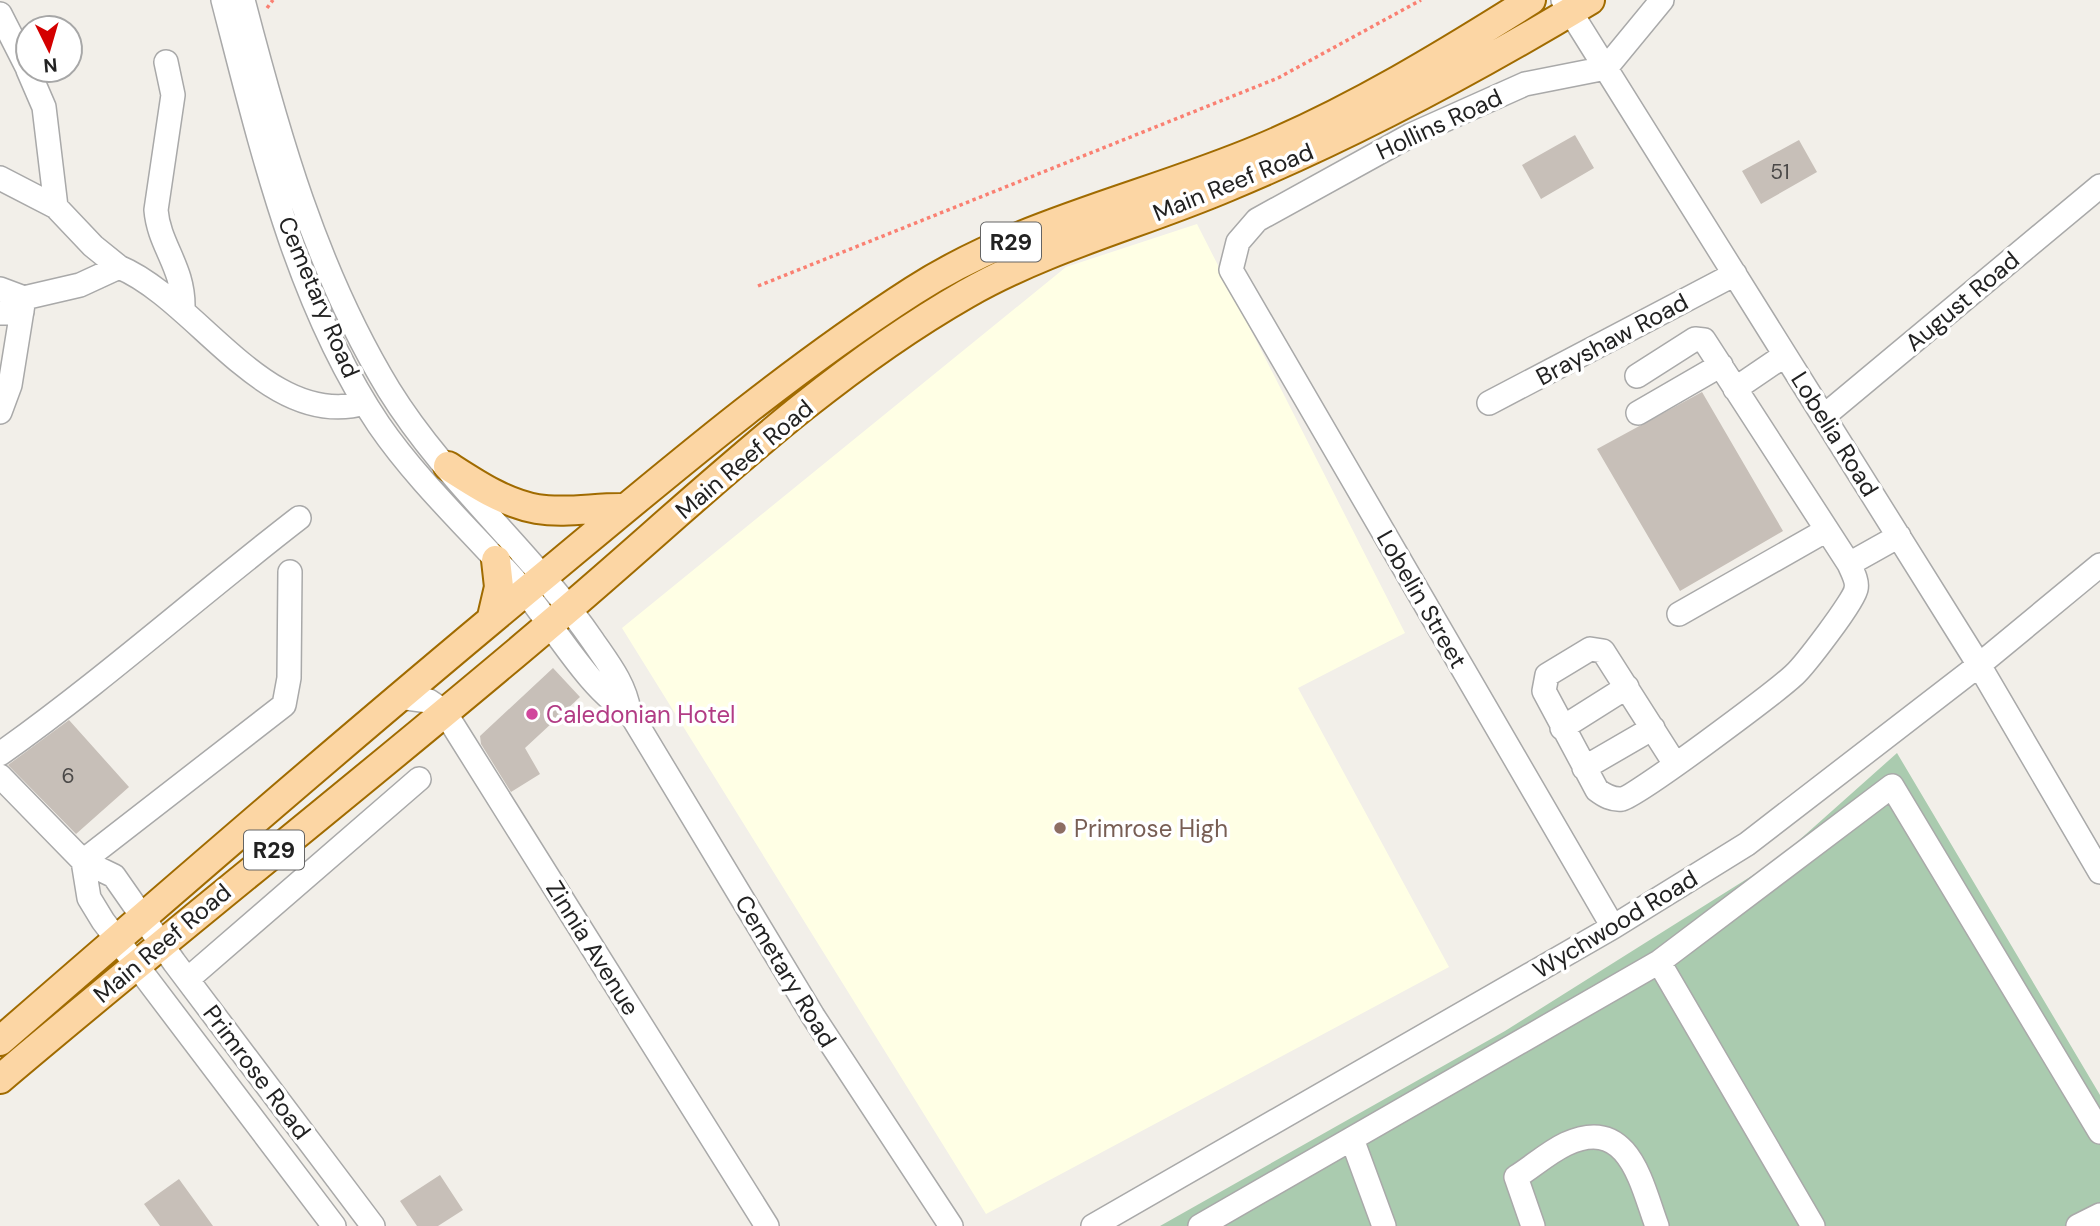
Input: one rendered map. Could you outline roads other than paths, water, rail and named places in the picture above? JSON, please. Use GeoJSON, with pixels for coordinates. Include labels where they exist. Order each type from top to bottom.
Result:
{"type":"FeatureCollection","features":[{"type":"Feature","properties":{"kind":"main road","name":"Main Reef Road"},"geometry":{"type":"LineString","coordinates":[[0,1041],[492,617],[674,467],[915,289],[983,253],[1258,149],[1309,126],[1391,84],[1531,0]]}},
{"type":"Feature","properties":{"kind":"main road","name":"Main Reef Road"},"geometry":{"type":"LineString","coordinates":[[0,1079],[160,943],[561,616],[698,497],[852,370],[966,294],[1017,267],[1224,189],[1346,135],[1469,71],[1575,4]]}},
{"type":"Feature","properties":{"kind":"main road"},"geometry":{"type":"LineString","coordinates":[[448,466],[513,503],[539,509],[625,508]]}},
{"type":"Feature","properties":{"kind":"main road"},"geometry":{"type":"LineString","coordinates":[[674,467],[698,497]]}},
{"type":"Feature","properties":{"kind":"main road"},"geometry":{"type":"LineString","coordinates":[[492,617],[499,587],[496,560]]}},
{"type":"Feature","properties":{"kind":"street","name":"Cemetary Road"},"geometry":{"type":"LineString","coordinates":[[223,0],[260,143],[287,224],[335,347],[365,403],[403,454],[496,560],[534,584]]}},
{"type":"Feature","properties":{"kind":"street","name":"Cemetary Road"},"geometry":{"type":"LineString","coordinates":[[243,0],[283,143],[336,291],[390,392],[561,616],[611,700],[629,710],[813,1016],[951,1226]]}},
{"type":"Feature","properties":{"kind":"street"},"geometry":{"type":"LineString","coordinates":[[1606,68],[1662,0]]}},
{"type":"Feature","properties":{"kind":"street","name":"Lobelia Road"},"geometry":{"type":"LineString","coordinates":[[1575,4],[1606,68],[1979,665],[2100,872]]}},
{"type":"Feature","properties":{"kind":"street"},"geometry":{"type":"LineString","coordinates":[[0,15],[14,42]]}},
{"type":"Feature","properties":{"kind":"street"},"geometry":{"type":"LineString","coordinates":[[166,62],[173,95],[156,210],[157,220],[178,270],[183,309]]}},
{"type":"Feature","properties":{"kind":"street","name":"Hollins Road"},"geometry":{"type":"LineString","coordinates":[[1231,270],[1233,254],[1244,231],[1257,220],[1411,135],[1525,85],[1606,68]]}},
{"type":"Feature","properties":{"kind":"street"},"geometry":{"type":"LineString","coordinates":[[34,84],[44,107],[56,207]]}},
{"type":"Feature","properties":{"kind":"street"},"geometry":{"type":"LineString","coordinates":[[0,178],[56,207],[93,246],[119,267],[137,274],[183,309],[215,344],[247,369],[285,391],[325,407],[351,407],[365,403]]}},
{"type":"Feature","properties":{"kind":"street","name":"August Road"},"geometry":{"type":"LineString","coordinates":[[1824,416],[2100,186]]}},
{"type":"Feature","properties":{"kind":"street"},"geometry":{"type":"LineString","coordinates":[[15,308],[80,285],[119,267]]}},
{"type":"Feature","properties":{"kind":"street","name":"Lobelin Street"},"geometry":{"type":"LineString","coordinates":[[1231,270],[1613,928]]}},
{"type":"Feature","properties":{"kind":"street","name":"Brayshaw Road"},"geometry":{"type":"LineString","coordinates":[[1489,403],[1735,274]]}},
{"type":"Feature","properties":{"kind":"street"},"geometry":{"type":"LineString","coordinates":[[0,289],[15,308],[10,385],[0,412]]}},
{"type":"Feature","properties":{"kind":"street"},"geometry":{"type":"LineString","coordinates":[[1637,376],[1671,353],[1699,339],[1708,344],[1825,531],[1849,564],[1856,582],[1856,592],[1811,658],[1793,676],[1675,764],[1630,797],[1620,800],[1608,798],[1597,790],[1544,691],[1547,675],[1590,649],[1597,649],[1609,658],[1675,764]]}},
{"type":"Feature","properties":{"kind":"street"},"geometry":{"type":"LineString","coordinates":[[1735,389],[1785,355]]}},
{"type":"Feature","properties":{"kind":"street"},"geometry":{"type":"LineString","coordinates":[[1638,413],[1721,365]]}},
{"type":"Feature","properties":{"kind":"street"},"geometry":{"type":"LineString","coordinates":[[0,754],[107,676],[201,593],[299,518]]}},
{"type":"Feature","properties":{"kind":"street"},"geometry":{"type":"LineString","coordinates":[[1679,614],[1825,531]]}},
{"type":"Feature","properties":{"kind":"street"},"geometry":{"type":"LineString","coordinates":[[1849,564],[1899,536]]}},
{"type":"Feature","properties":{"kind":"street","name":"Wychwood Road"},"geometry":{"type":"LineString","coordinates":[[1093,1226],[1613,928],[1747,844],[1979,665],[2100,565]]}},
{"type":"Feature","properties":{"kind":"street"},"geometry":{"type":"LineString","coordinates":[[0,776],[83,862],[284,705],[289,678],[290,572]]}},
{"type":"Feature","properties":{"kind":"street"},"geometry":{"type":"LineString","coordinates":[[1562,728],[1627,687]]}},
{"type":"Feature","properties":{"kind":"street"},"geometry":{"type":"LineString","coordinates":[[399,697],[429,701],[444,711]]}},
{"type":"Feature","properties":{"kind":"street","name":"Zinnia Avenue"},"geometry":{"type":"LineString","coordinates":[[444,711],[767,1226]]}},
{"type":"Feature","properties":{"kind":"street"},"geometry":{"type":"LineString","coordinates":[[1584,768],[1653,728]]}},
{"type":"Feature","properties":{"kind":"street"},"geometry":{"type":"LineString","coordinates":[[188,979],[419,779]]}},
{"type":"Feature","properties":{"kind":"street"},"geometry":{"type":"LineString","coordinates":[[1200,1226],[1659,962],[1892,786],[2100,1132]]}},
{"type":"Feature","properties":{"kind":"street","name":"Primrose Road"},"geometry":{"type":"LineString","coordinates":[[83,862],[114,876],[141,918],[373,1226]]}},
{"type":"Feature","properties":{"kind":"street","name":"Primrose Road"},"geometry":{"type":"LineString","coordinates":[[83,862],[89,898],[116,940],[334,1226]]}},
{"type":"Feature","properties":{"kind":"street"},"geometry":{"type":"LineString","coordinates":[[1659,962],[1813,1226]]}},
{"type":"Feature","properties":{"kind":"street"},"geometry":{"type":"LineString","coordinates":[[184,1028],[211,1011]]}},
{"type":"Feature","properties":{"kind":"street"},"geometry":{"type":"LineString","coordinates":[[1533,1226],[1516,1177],[1566,1144],[1591,1138],[1612,1140],[1626,1151],[1635,1166],[1657,1226]]}},
{"type":"Feature","properties":{"kind":"street"},"geometry":{"type":"LineString","coordinates":[[1352,1139],[1384,1226]]}},
{"type":"Feature","properties":{"kind":"street"},"geometry":{"type":"LineString","coordinates":[[2078,1226],[2100,1215]]}},
{"type":"Feature","properties":{"kind":"place","name":"Caledonian Hotel"},"geometry":{"type":"Point","coordinates":[532,714]}},
{"type":"Feature","properties":{"kind":"place","name":"Primrose High"},"geometry":{"type":"Point","coordinates":[1060,828]}}]}
